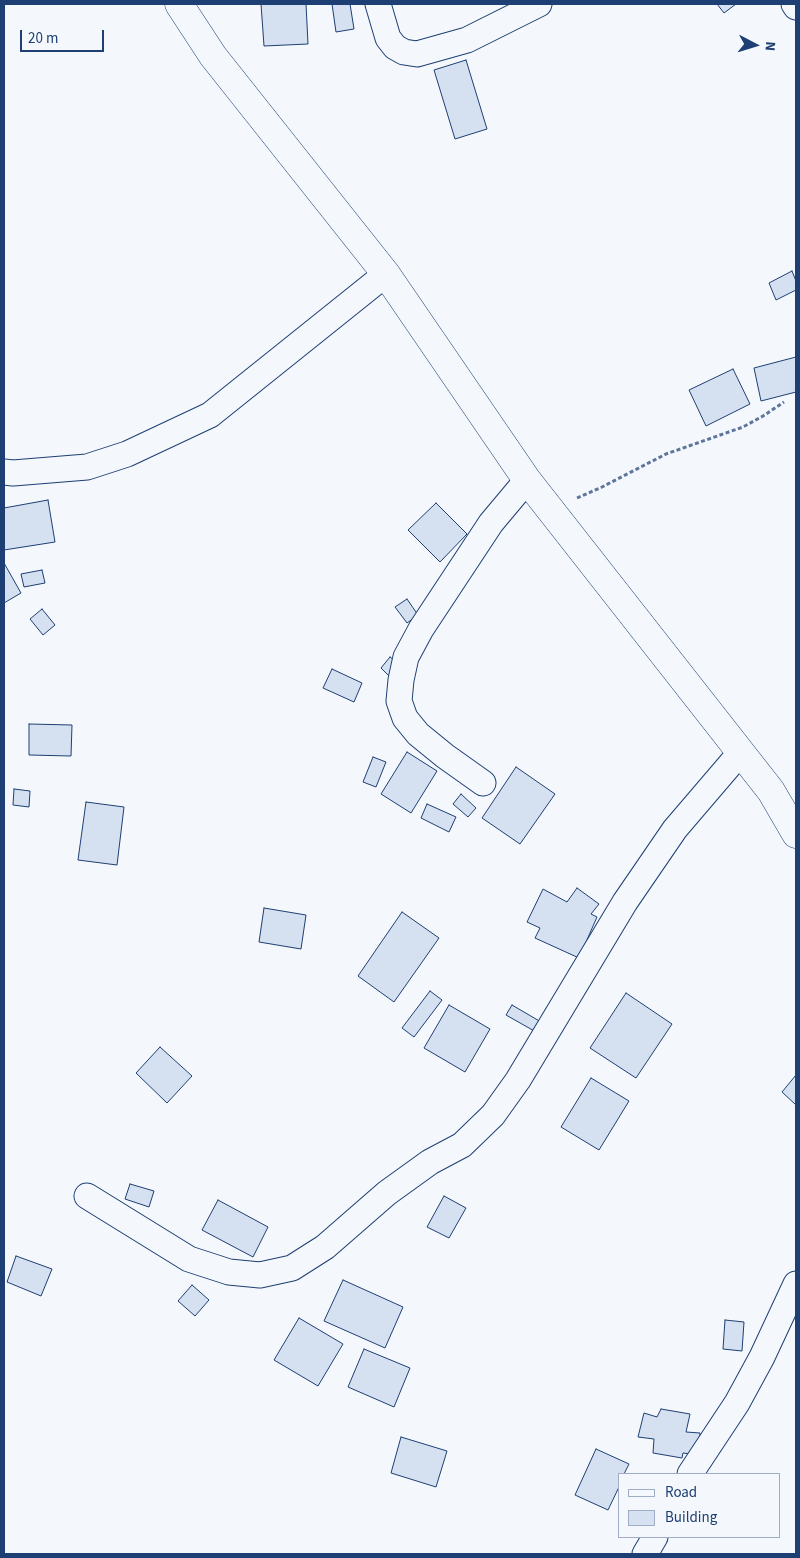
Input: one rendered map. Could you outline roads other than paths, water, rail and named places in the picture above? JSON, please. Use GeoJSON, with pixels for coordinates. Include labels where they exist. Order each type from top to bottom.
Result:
{"type":"FeatureCollection","features":[{"type":"Feature","properties":{"kind":"street"},"geometry":{"type":"LineString","coordinates":[[179,4],[214,56],[386,274],[527,480],[771,791],[796,834]]}},
{"type":"Feature","properties":{"kind":"street"},"geometry":{"type":"LineString","coordinates":[[378,4],[388,38],[395,47],[404,52],[417,54],[467,40],[539,4]]}},
{"type":"Feature","properties":{"kind":"street"},"geometry":{"type":"LineString","coordinates":[[4,472],[13,474],[87,467],[128,454],[210,415],[386,274]]}},
{"type":"Feature","properties":{"kind":"street"},"geometry":{"type":"LineString","coordinates":[[483,783],[418,734],[405,718],[399,701],[401,680],[406,657],[444,592],[491,523],[527,480]]}},
{"type":"Feature","properties":{"kind":"street"},"geometry":{"type":"LineString","coordinates":[[87,1196],[189,1259],[229,1272],[260,1275],[292,1268],[325,1247],[386,1193],[430,1162],[462,1145],[493,1115],[518,1080],[625,902],[675,829],[740,753]]}},
{"type":"Feature","properties":{"kind":"street"},"geometry":{"type":"LineString","coordinates":[[691,1473],[737,1403],[762,1357],[796,1284]]}},
{"type":"Feature","properties":{"kind":"street"},"geometry":{"type":"LineString","coordinates":[[645,1554],[654,1538]]}}]}
